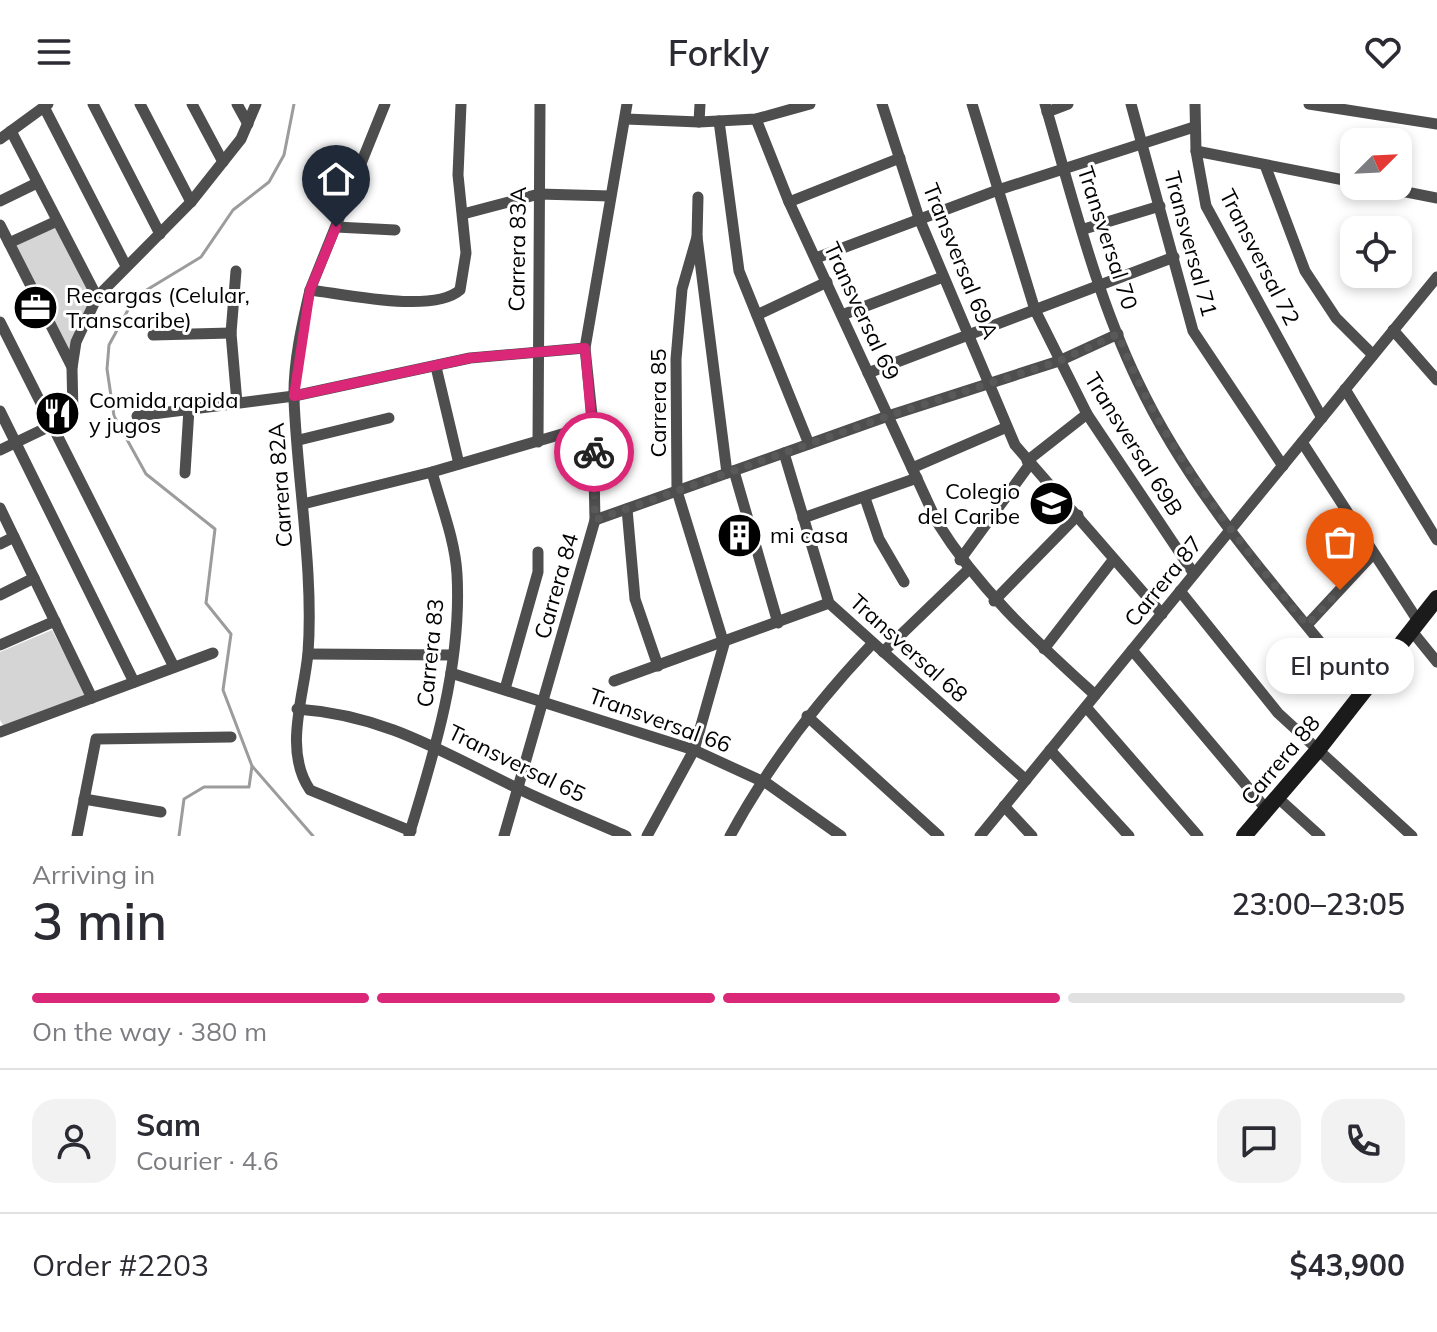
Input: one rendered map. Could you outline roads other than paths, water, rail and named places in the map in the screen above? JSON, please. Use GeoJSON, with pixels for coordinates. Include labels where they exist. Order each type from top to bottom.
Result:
{"type":"FeatureCollection","features":[{"type":"Feature","properties":{"kind":"street"},"geometry":{"type":"LineString","coordinates":[[93,104],[160,234]]}},
{"type":"Feature","properties":{"kind":"street"},"geometry":{"type":"LineString","coordinates":[[140,104],[191,202]]}},
{"type":"Feature","properties":{"kind":"street"},"geometry":{"type":"LineString","coordinates":[[192,104],[223,162]]}},
{"type":"Feature","properties":{"kind":"street"},"geometry":{"type":"LineString","coordinates":[[237,104],[248,124]]}},
{"type":"Feature","properties":{"kind":"street"},"geometry":{"type":"LineString","coordinates":[[0,450],[75,412],[72,368],[76,342],[97,297],[191,202],[223,162],[248,124],[256,104]]}},
{"type":"Feature","properties":{"kind":"street","name":"Carrera 82A"},"geometry":{"type":"LineString","coordinates":[[385,104],[310,290],[294,396],[303,504],[308,654],[297,709],[305,781],[318,794],[410,833]]}},
{"type":"Feature","properties":{"kind":"street"},"geometry":{"type":"LineString","coordinates":[[310,290],[398,301],[429,300],[460,290],[466,253],[458,175],[461,104]]}},
{"type":"Feature","properties":{"kind":"street","name":"Carrera 83A"},"geometry":{"type":"LineString","coordinates":[[538,442],[535,351],[540,104]]}},
{"type":"Feature","properties":{"kind":"street","name":"Carrera 84"},"geometry":{"type":"LineString","coordinates":[[504,836],[595,520],[593,425],[585,348],[627,104]]}},
{"type":"Feature","properties":{"kind":"street"},"geometry":{"type":"LineString","coordinates":[[699,122],[700,104]]}},
{"type":"Feature","properties":{"kind":"street"},"geometry":{"type":"LineString","coordinates":[[626,119],[719,121],[810,104]]}},
{"type":"Feature","properties":{"kind":"street","name":"Transversal 69A"},"geometry":{"type":"LineString","coordinates":[[882,104],[919,218],[1007,427],[1029,462],[1162,614]]}},
{"type":"Feature","properties":{"kind":"street","name":"Transversal 69B"},"geometry":{"type":"LineString","coordinates":[[972,104],[1035,310],[1059,361],[1087,414],[1194,574]]}},
{"type":"Feature","properties":{"kind":"street"},"geometry":{"type":"LineString","coordinates":[[1046,108],[1068,104]]}},
{"type":"Feature","properties":{"kind":"street","name":"Transversal 71"},"geometry":{"type":"LineString","coordinates":[[1131,104],[1193,331],[1283,466]]}},
{"type":"Feature","properties":{"kind":"street","name":"Transversal 72"},"geometry":{"type":"LineString","coordinates":[[1195,104],[1196,151],[1206,206],[1322,418]]}},
{"type":"Feature","properties":{"kind":"street"},"geometry":{"type":"LineString","coordinates":[[1309,104],[1390,110],[1437,124]]}},
{"type":"Feature","properties":{"kind":"street"},"geometry":{"type":"LineString","coordinates":[[0,139],[46,106],[126,266]]}},
{"type":"Feature","properties":{"kind":"street","name":"Transversal 70"},"geometry":{"type":"LineString","coordinates":[[1046,108],[1101,286],[1139,384],[1230,530],[1362,693]]}},
{"type":"Feature","properties":{"kind":"street","name":"Transversal 69"},"geometry":{"type":"LineString","coordinates":[[763,113],[789,202],[914,473],[960,560],[994,601],[1095,695]]}},
{"type":"Feature","properties":{"kind":"street"},"geometry":{"type":"LineString","coordinates":[[719,121],[739,271],[809,444]]}},
{"type":"Feature","properties":{"kind":"street"},"geometry":{"type":"LineString","coordinates":[[816,258],[998,190],[1194,127]]}},
{"type":"Feature","properties":{"kind":"street"},"geometry":{"type":"LineString","coordinates":[[11,131],[97,297]]}},
{"type":"Feature","properties":{"kind":"street"},"geometry":{"type":"LineString","coordinates":[[1196,151],[1340,179]]}},
{"type":"Feature","properties":{"kind":"street"},"geometry":{"type":"LineString","coordinates":[[789,202],[900,158]]}},
{"type":"Feature","properties":{"kind":"street"},"geometry":{"type":"LineString","coordinates":[[1265,165],[1305,271],[1336,318],[1373,355]]}},
{"type":"Feature","properties":{"kind":"street"},"geometry":{"type":"LineString","coordinates":[[0,201],[37,183]]}},
{"type":"Feature","properties":{"kind":"street"},"geometry":{"type":"LineString","coordinates":[[1412,193],[1437,198]]}},
{"type":"Feature","properties":{"kind":"street"},"geometry":{"type":"LineString","coordinates":[[463,214],[539,194],[610,196]]}},
{"type":"Feature","properties":{"kind":"street"},"geometry":{"type":"LineString","coordinates":[[698,197],[697,237],[731,472],[778,623]]}},
{"type":"Feature","properties":{"kind":"street"},"geometry":{"type":"LineString","coordinates":[[1084,229],[1160,206]]}},
{"type":"Feature","properties":{"kind":"street"},"geometry":{"type":"LineString","coordinates":[[9,243],[57,221]]}},
{"type":"Feature","properties":{"kind":"street"},"geometry":{"type":"LineString","coordinates":[[0,225],[72,368]]}},
{"type":"Feature","properties":{"kind":"street"},"geometry":{"type":"LineString","coordinates":[[336,227],[395,230]]}},
{"type":"Feature","properties":{"kind":"street","name":"Carrera 85"},"geometry":{"type":"LineString","coordinates":[[697,237],[682,289],[676,359],[677,491],[724,644]]}},
{"type":"Feature","properties":{"kind":"street"},"geometry":{"type":"LineString","coordinates":[[868,373],[1174,257]]}},
{"type":"Feature","properties":{"kind":"street"},"geometry":{"type":"LineString","coordinates":[[236,271],[231,333],[237,403]]}},
{"type":"Feature","properties":{"kind":"street"},"geometry":{"type":"LineString","coordinates":[[842,315],[943,277]]}},
{"type":"Feature","properties":{"kind":"street","name":"Carrera 87"},"geometry":{"type":"LineString","coordinates":[[980,836],[1437,277]]}},
{"type":"Feature","properties":{"kind":"street"},"geometry":{"type":"LineString","coordinates":[[757,315],[827,282]]}},
{"type":"Feature","properties":{"kind":"street"},"geometry":{"type":"LineString","coordinates":[[0,322],[174,667]]}},
{"type":"Feature","properties":{"kind":"street"},"geometry":{"type":"LineString","coordinates":[[1393,330],[1437,380]]}},
{"type":"Feature","properties":{"kind":"street"},"geometry":{"type":"LineString","coordinates":[[153,335],[231,333]]}},
{"type":"Feature","properties":{"kind":"street"},"geometry":{"type":"LineString","coordinates":[[595,520],[888,416],[1059,361],[1118,334]]}},
{"type":"Feature","properties":{"kind":"street"},"geometry":{"type":"LineString","coordinates":[[137,416],[294,396],[470,358],[585,348]]}},
{"type":"Feature","properties":{"kind":"street"},"geometry":{"type":"LineString","coordinates":[[436,367],[459,464]]}},
{"type":"Feature","properties":{"kind":"street"},"geometry":{"type":"LineString","coordinates":[[1345,389],[1437,540]]}},
{"type":"Feature","properties":{"kind":"street"},"geometry":{"type":"LineString","coordinates":[[185,473],[189,409]]}},
{"type":"Feature","properties":{"kind":"street"},"geometry":{"type":"LineString","coordinates":[[0,411],[134,682]]}},
{"type":"Feature","properties":{"kind":"street"},"geometry":{"type":"LineString","coordinates":[[960,560],[1029,462],[1087,414]]}},
{"type":"Feature","properties":{"kind":"street"},"geometry":{"type":"LineString","coordinates":[[299,440],[389,418]]}},
{"type":"Feature","properties":{"kind":"street"},"geometry":{"type":"LineString","coordinates":[[303,504],[432,472],[593,425]]}},
{"type":"Feature","properties":{"kind":"street"},"geometry":{"type":"LineString","coordinates":[[803,518],[865,498],[1007,427]]}},
{"type":"Feature","properties":{"kind":"street"},"geometry":{"type":"LineString","coordinates":[[1302,442],[1437,662]]}},
{"type":"Feature","properties":{"kind":"street"},"geometry":{"type":"LineString","coordinates":[[784,453],[829,603]]}},
{"type":"Feature","properties":{"kind":"street","name":"Carrera 83"},"geometry":{"type":"LineString","coordinates":[[410,833],[436,745],[451,673],[457,574],[432,472]]}},
{"type":"Feature","properties":{"kind":"street"},"geometry":{"type":"LineString","coordinates":[[865,498],[879,539],[904,582]]}},
{"type":"Feature","properties":{"kind":"street"},"geometry":{"type":"LineString","coordinates":[[0,508],[92,698]]}},
{"type":"Feature","properties":{"kind":"street"},"geometry":{"type":"LineString","coordinates":[[627,509],[635,599],[658,666]]}},
{"type":"Feature","properties":{"kind":"street"},"geometry":{"type":"LineString","coordinates":[[994,601],[1078,515]]}},
{"type":"Feature","properties":{"kind":"street"},"geometry":{"type":"LineString","coordinates":[[0,544],[14,537]]}},
{"type":"Feature","properties":{"kind":"street"},"geometry":{"type":"LineString","coordinates":[[505,689],[538,572],[538,552]]}},
{"type":"Feature","properties":{"kind":"street"},"geometry":{"type":"LineString","coordinates":[[1307,625],[1373,554]]}},
{"type":"Feature","properties":{"kind":"street"},"geometry":{"type":"LineString","coordinates":[[1044,649],[1113,560]]}},
{"type":"Feature","properties":{"kind":"street"},"geometry":{"type":"LineString","coordinates":[[883,652],[968,570]]}},
{"type":"Feature","properties":{"kind":"street"},"geometry":{"type":"LineString","coordinates":[[0,595],[34,578]]}},
{"type":"Feature","properties":{"kind":"street"},"geometry":{"type":"LineString","coordinates":[[1180,591],[1278,713],[1412,836]]}},
{"type":"Feature","properties":{"kind":"street","name":"Carrera 88"},"geometry":{"type":"LineString","coordinates":[[1244,836],[1317,751],[1437,598]]}},
{"type":"Feature","properties":{"kind":"street","name":"Transversal 68"},"geometry":{"type":"LineString","coordinates":[[614,681],[724,644],[829,603],[1026,780]]}},
{"type":"Feature","properties":{"kind":"street"},"geometry":{"type":"LineString","coordinates":[[0,645],[55,621]]}},
{"type":"Feature","properties":{"kind":"street"},"geometry":{"type":"LineString","coordinates":[[647,836],[694,750],[724,644]]}},
{"type":"Feature","properties":{"kind":"street"},"geometry":{"type":"LineString","coordinates":[[730,836],[760,780],[807,716],[872,644]]}},
{"type":"Feature","properties":{"kind":"street"},"geometry":{"type":"LineString","coordinates":[[1132,650],[1272,804],[1320,836]]}},
{"type":"Feature","properties":{"kind":"street"},"geometry":{"type":"LineString","coordinates":[[0,732],[213,653]]}},
{"type":"Feature","properties":{"kind":"street"},"geometry":{"type":"LineString","coordinates":[[308,654],[452,655]]}},
{"type":"Feature","properties":{"kind":"street","name":"Transversal 66"},"geometry":{"type":"LineString","coordinates":[[451,673],[694,750],[760,780],[841,836]]}},
{"type":"Feature","properties":{"kind":"street"},"geometry":{"type":"LineString","coordinates":[[1086,707],[1198,836]]}},
{"type":"Feature","properties":{"kind":"street","name":"Transversal 65"},"geometry":{"type":"LineString","coordinates":[[297,709],[341,712],[436,745],[519,789],[626,836]]}},
{"type":"Feature","properties":{"kind":"street"},"geometry":{"type":"LineString","coordinates":[[807,716],[939,836]]}},
{"type":"Feature","properties":{"kind":"street"},"geometry":{"type":"LineString","coordinates":[[77,836],[96,739],[231,737]]}},
{"type":"Feature","properties":{"kind":"street"},"geometry":{"type":"LineString","coordinates":[[1050,750],[1129,836]]}},
{"type":"Feature","properties":{"kind":"street"},"geometry":{"type":"LineString","coordinates":[[84,799],[161,812]]}},
{"type":"Feature","properties":{"kind":"street"},"geometry":{"type":"LineString","coordinates":[[1004,806],[1032,836]]}},
{"type":"Feature","properties":{"kind":"waterway"},"geometry":{"type":"LineString","coordinates":[[294,104],[284,155],[269,182],[233,210],[201,257],[135,297],[109,345],[107,369],[114,416],[146,474],[215,529],[206,603],[231,634],[223,690],[252,766],[313,836]]}},
{"type":"Feature","properties":{"kind":"waterway"},"geometry":{"type":"LineString","coordinates":[[179,836],[184,799],[204,787],[249,787],[252,766]]}},
{"type":"Feature","properties":{"kind":"place","name":"Recargas (Celular, Transcaribe)"},"geometry":{"type":"Point","coordinates":[35,308]}},
{"type":"Feature","properties":{"kind":"place","name":"Comida rapida y jugos"},"geometry":{"type":"Point","coordinates":[58,413]}},
{"type":"Feature","properties":{"kind":"place","name":"Colegio del Caribe"},"geometry":{"type":"Point","coordinates":[1051,504]}},
{"type":"Feature","properties":{"kind":"place","name":"mi casa"},"geometry":{"type":"Point","coordinates":[739,535]}},
{"type":"Feature","properties":{"kind":"place","name":"El punto"},"geometry":{"type":"Point","coordinates":[1340,590]}}]}
